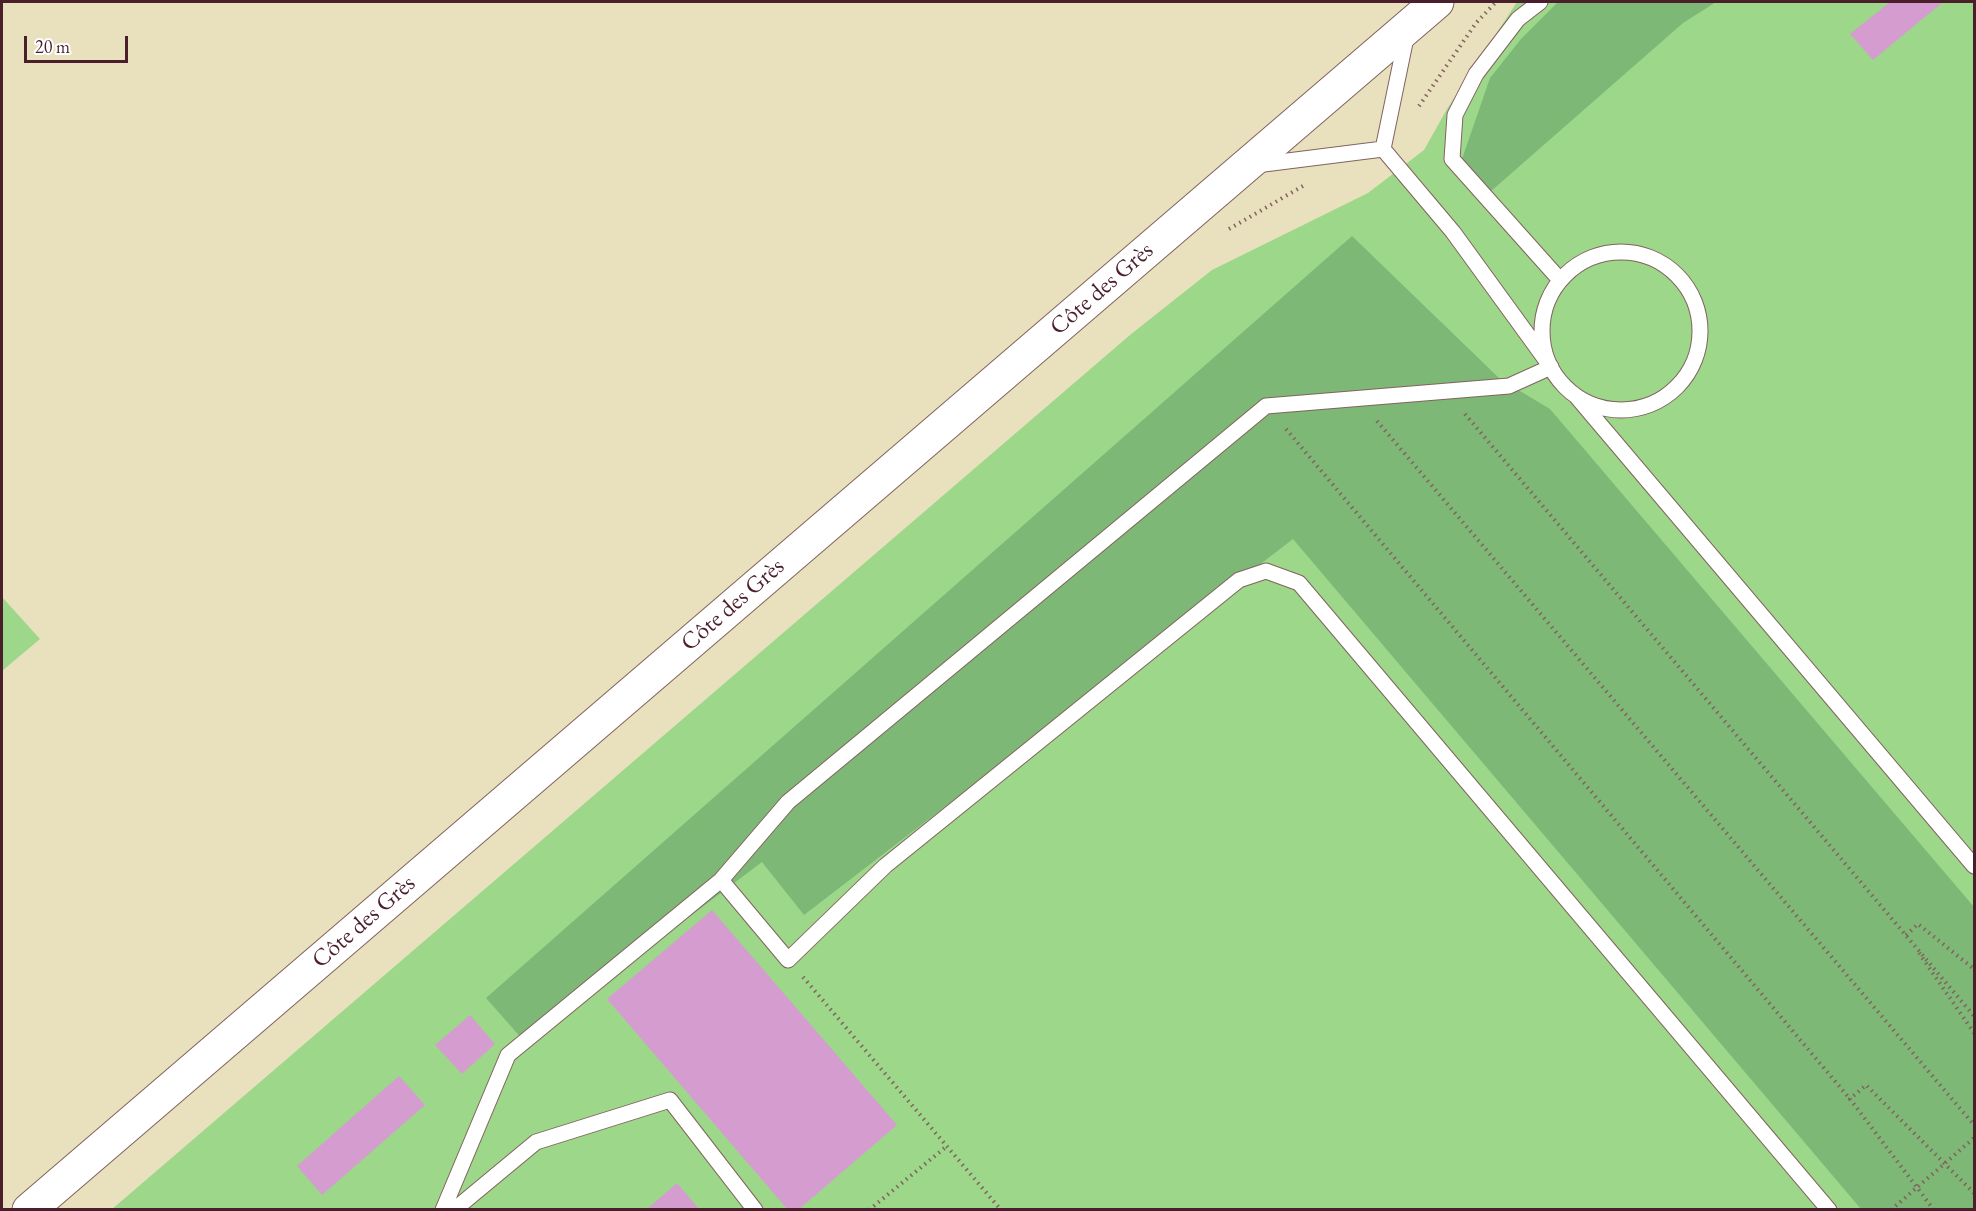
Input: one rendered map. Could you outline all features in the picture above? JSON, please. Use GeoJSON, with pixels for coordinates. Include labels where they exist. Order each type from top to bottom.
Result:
{"type":"FeatureCollection","features":[{"type":"Feature","properties":{"kind":"main road","name":"Côte des Grès"},"geometry":{"type":"LineString","coordinates":[[29,1209],[1437,2]]}},
{"type":"Feature","properties":{"kind":"lane"},"geometry":{"type":"LineString","coordinates":[[1540,2],[1518,19],[1476,74],[1455,115],[1452,159],[1560,280]]}},
{"type":"Feature","properties":{"kind":"lane"},"geometry":{"type":"LineString","coordinates":[[1383,149],[1408,26]]}},
{"type":"Feature","properties":{"kind":"lane"},"geometry":{"type":"LineString","coordinates":[[1244,167],[1383,149]]}},
{"type":"Feature","properties":{"kind":"lane"},"geometry":{"type":"LineString","coordinates":[[1383,149],[1453,232],[1562,383],[1576,396],[1974,866]]}},
{"type":"Feature","properties":{"kind":"lane"},"geometry":{"type":"LineString","coordinates":[[1551,367],[1543,345],[1543,322],[1548,300],[1560,280],[1578,264],[1599,255],[1623,252],[1647,256],[1665,265],[1681,279],[1692,295],[1699,315],[1700,335],[1698,353],[1690,371],[1679,385],[1665,397],[1643,407],[1620,410],[1597,406],[1576,396]]}},
{"type":"Feature","properties":{"kind":"lane"},"geometry":{"type":"LineString","coordinates":[[443,1209],[508,1055],[720,880],[788,802],[1266,406],[1509,386],[1551,367]]}},
{"type":"Feature","properties":{"kind":"lane"},"geometry":{"type":"LineString","coordinates":[[720,880],[788,960],[885,866],[1239,580],[1266,571],[1299,583],[1829,1209]]}},
{"type":"Feature","properties":{"kind":"lane"},"geometry":{"type":"LineString","coordinates":[[454,1209],[536,1142],[670,1100],[755,1209]]}},
{"type":"Feature","properties":{"kind":"path"},"geometry":{"type":"LineString","coordinates":[[1446,391],[1974,1016]]}},
{"type":"Feature","properties":{"kind":"path"},"geometry":{"type":"LineString","coordinates":[[1358,398],[1974,1125]]}},
{"type":"Feature","properties":{"kind":"path"},"geometry":{"type":"LineString","coordinates":[[1266,406],[1850,1099],[1934,1209]]}},
{"type":"Feature","properties":{"kind":"path"},"geometry":{"type":"LineString","coordinates":[[1905,934],[1918,924],[1974,969]]}},
{"type":"Feature","properties":{"kind":"path"},"geometry":{"type":"LineString","coordinates":[[1905,934],[1974,1033]]}},
{"type":"Feature","properties":{"kind":"path"},"geometry":{"type":"LineString","coordinates":[[788,960],[1001,1209]]}},
{"type":"Feature","properties":{"kind":"path"},"geometry":{"type":"LineString","coordinates":[[1850,1099],[1866,1085],[1974,1193]]}},
{"type":"Feature","properties":{"kind":"path"},"geometry":{"type":"LineString","coordinates":[[1891,1209],[1974,1138]]}},
{"type":"Feature","properties":{"kind":"path"},"geometry":{"type":"LineString","coordinates":[[869,1209],[947,1146]]}},
{"type":"Feature","properties":{"kind":"green space"},"geometry":{"type":"Polygon","coordinates":[[[1517,2],[1974,2],[1974,1209],[111,1210],[1130,335],[1212,270],[1368,193],[1424,150],[1447,109],[1517,2]]]}},
{"type":"Feature","properties":{"kind":"green space"},"geometry":{"type":"Polygon","coordinates":[[[1558,2],[1716,2],[1683,23],[1490,192],[1462,159],[1490,78],[1521,39],[1558,2]]]}},
{"type":"Feature","properties":{"kind":"green space"},"geometry":{"type":"Polygon","coordinates":[[[1352,236],[1500,379],[1550,409],[1974,907],[1974,1209],[1861,1209],[1293,539],[804,915],[762,862],[524,1041],[486,998],[1352,236]]]}},
{"type":"Feature","properties":{"kind":"green space"},"geometry":{"type":"Polygon","coordinates":[[[2,597],[40,639],[2,671],[2,597]]]}},
{"type":"Feature","properties":{"kind":"building"},"geometry":{"type":"Polygon","coordinates":[[[1890,2],[1943,2],[1873,60],[1850,34],[1890,2]]]}},
{"type":"Feature","properties":{"kind":"building"},"geometry":{"type":"Polygon","coordinates":[[[712,910],[897,1125],[798,1210],[788,1210],[607,999],[712,910]]]}},
{"type":"Feature","properties":{"kind":"building"},"geometry":{"type":"Polygon","coordinates":[[[470,1015],[495,1044],[462,1074],[435,1045],[470,1015]]]}},
{"type":"Feature","properties":{"kind":"building"},"geometry":{"type":"Polygon","coordinates":[[[399,1076],[425,1105],[322,1195],[297,1166],[399,1076]]]}},
{"type":"Feature","properties":{"kind":"building"},"geometry":{"type":"Polygon","coordinates":[[[677,1183],[700,1210],[646,1210],[677,1183]]]}}]}
